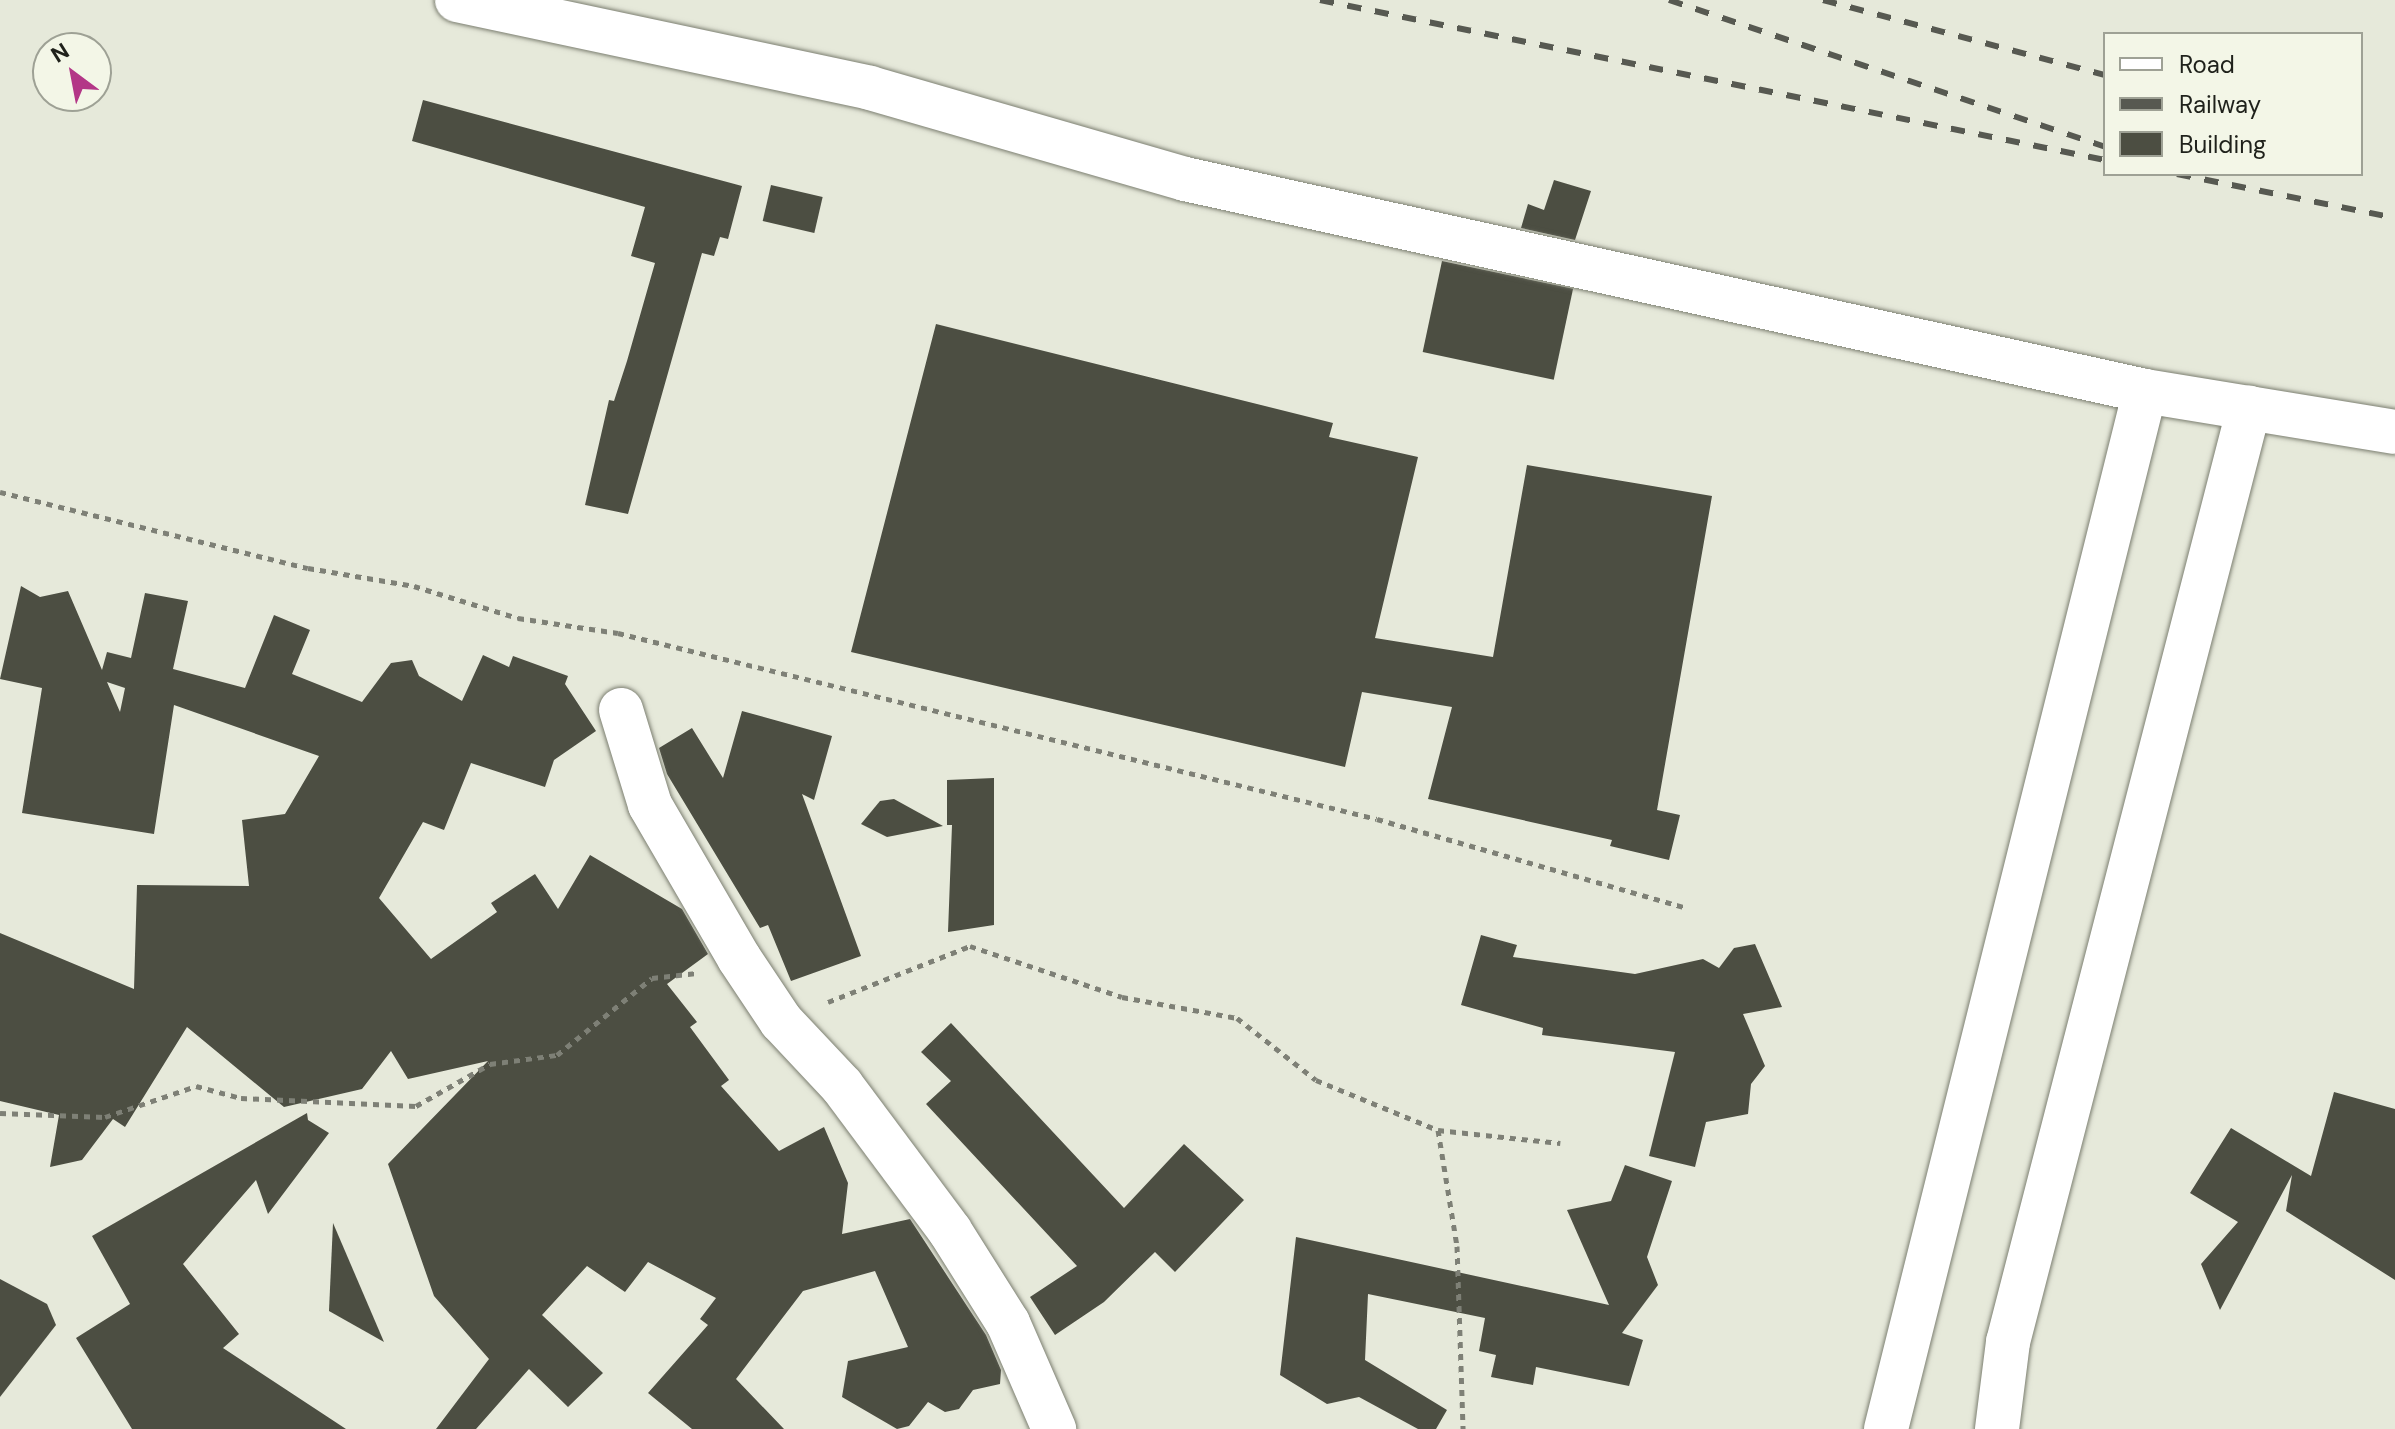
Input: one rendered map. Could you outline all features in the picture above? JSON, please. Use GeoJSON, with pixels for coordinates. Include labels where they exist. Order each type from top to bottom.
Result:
{"type":"FeatureCollection","features":[{"type":"Feature","properties":{"kind":"street"},"geometry":{"type":"LineString","coordinates":[[457,0],[870,88],[1185,179],[2145,391],[2395,432]]}},
{"type":"Feature","properties":{"kind":"street"},"geometry":{"type":"LineString","coordinates":[[1886,1429],[2145,391]]}},
{"type":"Feature","properties":{"kind":"street"},"geometry":{"type":"LineString","coordinates":[[1997,1429],[2008,1342],[2249,408]]}},
{"type":"Feature","properties":{"kind":"street"},"geometry":{"type":"LineString","coordinates":[[621,710],[650,805],[739,958],[781,1021],[842,1086],[950,1231],[1008,1323],[1054,1429]]}},
{"type":"Feature","properties":{"kind":"path"},"geometry":{"type":"LineString","coordinates":[[0,492],[308,568],[414,586],[518,618],[618,633],[1377,819],[1687,908]]}},
{"type":"Feature","properties":{"kind":"path"},"geometry":{"type":"LineString","coordinates":[[781,1021],[970,946],[1122,997],[1237,1018],[1316,1080],[1438,1130],[1560,1143]]}},
{"type":"Feature","properties":{"kind":"path"},"geometry":{"type":"LineString","coordinates":[[0,1113],[105,1117],[196,1086],[241,1098],[416,1106],[490,1064],[557,1055],[652,978],[704,973],[739,958]]}},
{"type":"Feature","properties":{"kind":"path"},"geometry":{"type":"LineString","coordinates":[[1438,1130],[1457,1246],[1463,1429]]}},
{"type":"Feature","properties":{"kind":"building"},"geometry":{"type":"Polygon","coordinates":[[[423,100],[742,186],[728,239],[720,237],[714,256],[702,253],[628,514],[585,505],[609,400],[614,401],[655,263],[631,256],[645,207],[412,141],[423,100]]]}},
{"type":"Feature","properties":{"kind":"building"},"geometry":{"type":"Polygon","coordinates":[[[1554,180],[1591,191],[1575,240],[1521,228],[1528,204],[1544,210],[1554,180]]]}},
{"type":"Feature","properties":{"kind":"building"},"geometry":{"type":"Polygon","coordinates":[[[771,185],[823,197],[814,233],[763,221],[771,185]]]}},
{"type":"Feature","properties":{"kind":"building"},"geometry":{"type":"Polygon","coordinates":[[[1442,261],[1573,289],[1554,380],[1423,352],[1442,261]]]}},
{"type":"Feature","properties":{"kind":"building"},"geometry":{"type":"Polygon","coordinates":[[[936,324],[1333,423],[1329,437],[1418,457],[1375,638],[1493,657],[1527,465],[1712,496],[1657,810],[1680,815],[1669,860],[1610,846],[1612,840],[1428,799],[1452,707],[1362,692],[1345,767],[851,652],[936,324]]]}},
{"type":"Feature","properties":{"kind":"building"},"geometry":{"type":"Polygon","coordinates":[[[21,586],[40,597],[68,591],[102,670],[107,652],[131,658],[145,593],[188,601],[173,669],[245,688],[274,615],[310,630],[292,674],[362,702],[391,663],[412,660],[419,676],[462,701],[483,655],[509,667],[513,656],[568,676],[565,684],[596,731],[554,760],[545,787],[471,763],[444,830],[423,822],[379,898],[431,959],[497,912],[491,903],[535,874],[558,909],[590,855],[682,909],[708,954],[667,984],[697,1022],[690,1027],[729,1080],[721,1086],[779,1151],[824,1127],[848,1183],[842,1234],[910,1219],[986,1335],[1001,1370],[1000,1384],[973,1390],[959,1409],[945,1412],[928,1402],[909,1426],[897,1429],[842,1397],[848,1361],[908,1347],[875,1271],[803,1291],[736,1379],[784,1429],[692,1429],[648,1393],[708,1325],[700,1319],[716,1298],[648,1262],[625,1292],[587,1266],[542,1315],[603,1373],[568,1407],[529,1369],[476,1429],[436,1429],[489,1359],[434,1296],[388,1164],[488,1061],[408,1079],[391,1051],[362,1089],[284,1107],[187,1027],[125,1127],[113,1119],[82,1160],[50,1167],[59,1115],[0,1101],[0,933],[134,989],[137,885],[249,886],[242,820],[285,814],[319,756],[174,705],[154,834],[22,813],[42,688],[0,679],[21,586]],[[107,682],[120,712],[125,688],[107,682]]]}},
{"type":"Feature","properties":{"kind":"building"},"geometry":{"type":"Polygon","coordinates":[[[742,711],[832,736],[814,800],[802,794],[861,956],[791,981],[768,925],[760,928],[667,774],[659,748],[692,728],[723,778],[742,711]]]}},
{"type":"Feature","properties":{"kind":"building"},"geometry":{"type":"Polygon","coordinates":[[[994,778],[994,925],[948,932],[952,825],[947,825],[947,780],[994,778]]]}},
{"type":"Feature","properties":{"kind":"building"},"geometry":{"type":"Polygon","coordinates":[[[894,799],[943,826],[887,837],[861,824],[880,801],[894,799]]]}},
{"type":"Feature","properties":{"kind":"building"},"geometry":{"type":"Polygon","coordinates":[[[1481,935],[1517,945],[1513,957],[1635,974],[1703,959],[1719,968],[1734,948],[1755,944],[1782,1007],[1743,1014],[1765,1066],[1751,1084],[1748,1114],[1706,1122],[1695,1167],[1649,1156],[1675,1052],[1542,1035],[1543,1028],[1461,1005],[1481,935]]]}},
{"type":"Feature","properties":{"kind":"building"},"geometry":{"type":"Polygon","coordinates":[[[951,1023],[1124,1208],[1184,1144],[1244,1200],[1175,1272],[1155,1252],[1104,1302],[1055,1335],[1030,1297],[1077,1266],[926,1104],[951,1081],[921,1052],[951,1023]]]}},
{"type":"Feature","properties":{"kind":"building"},"geometry":{"type":"Polygon","coordinates":[[[2334,1092],[2395,1109],[2395,1280],[2286,1211],[2292,1175],[2220,1310],[2201,1264],[2238,1222],[2190,1193],[2231,1128],[2311,1176],[2334,1092]]]}},
{"type":"Feature","properties":{"kind":"building"},"geometry":{"type":"Polygon","coordinates":[[[307,1113],[308,1120],[329,1133],[268,1214],[256,1180],[183,1264],[239,1334],[223,1348],[346,1429],[132,1429],[76,1338],[130,1304],[92,1236],[307,1113]]]}},
{"type":"Feature","properties":{"kind":"building"},"geometry":{"type":"Polygon","coordinates":[[[1625,1165],[1672,1181],[1647,1257],[1658,1285],[1622,1333],[1643,1340],[1629,1386],[1536,1367],[1533,1385],[1491,1377],[1496,1355],[1479,1351],[1485,1318],[1368,1294],[1365,1360],[1447,1410],[1436,1429],[1418,1429],[1359,1397],[1327,1404],[1280,1375],[1296,1237],[1609,1305],[1567,1210],[1611,1201],[1625,1165]]]}},
{"type":"Feature","properties":{"kind":"building"},"geometry":{"type":"Polygon","coordinates":[[[333,1223],[384,1342],[329,1311],[333,1223]]]}},
{"type":"Feature","properties":{"kind":"building"},"geometry":{"type":"Polygon","coordinates":[[[0,1279],[47,1304],[56,1325],[0,1397],[0,1279]]]}},
{"type":"Feature","properties":{"kind":"railway"},"geometry":{"type":"LineString","coordinates":[[1320,0],[2103,160]]}},
{"type":"Feature","properties":{"kind":"railway"},"geometry":{"type":"LineString","coordinates":[[1669,0],[2103,146]]}},
{"type":"Feature","properties":{"kind":"railway"},"geometry":{"type":"LineString","coordinates":[[1823,0],[2103,74]]}},
{"type":"Feature","properties":{"kind":"railway"},"geometry":{"type":"LineString","coordinates":[[2187,176],[2395,218]]}}]}
